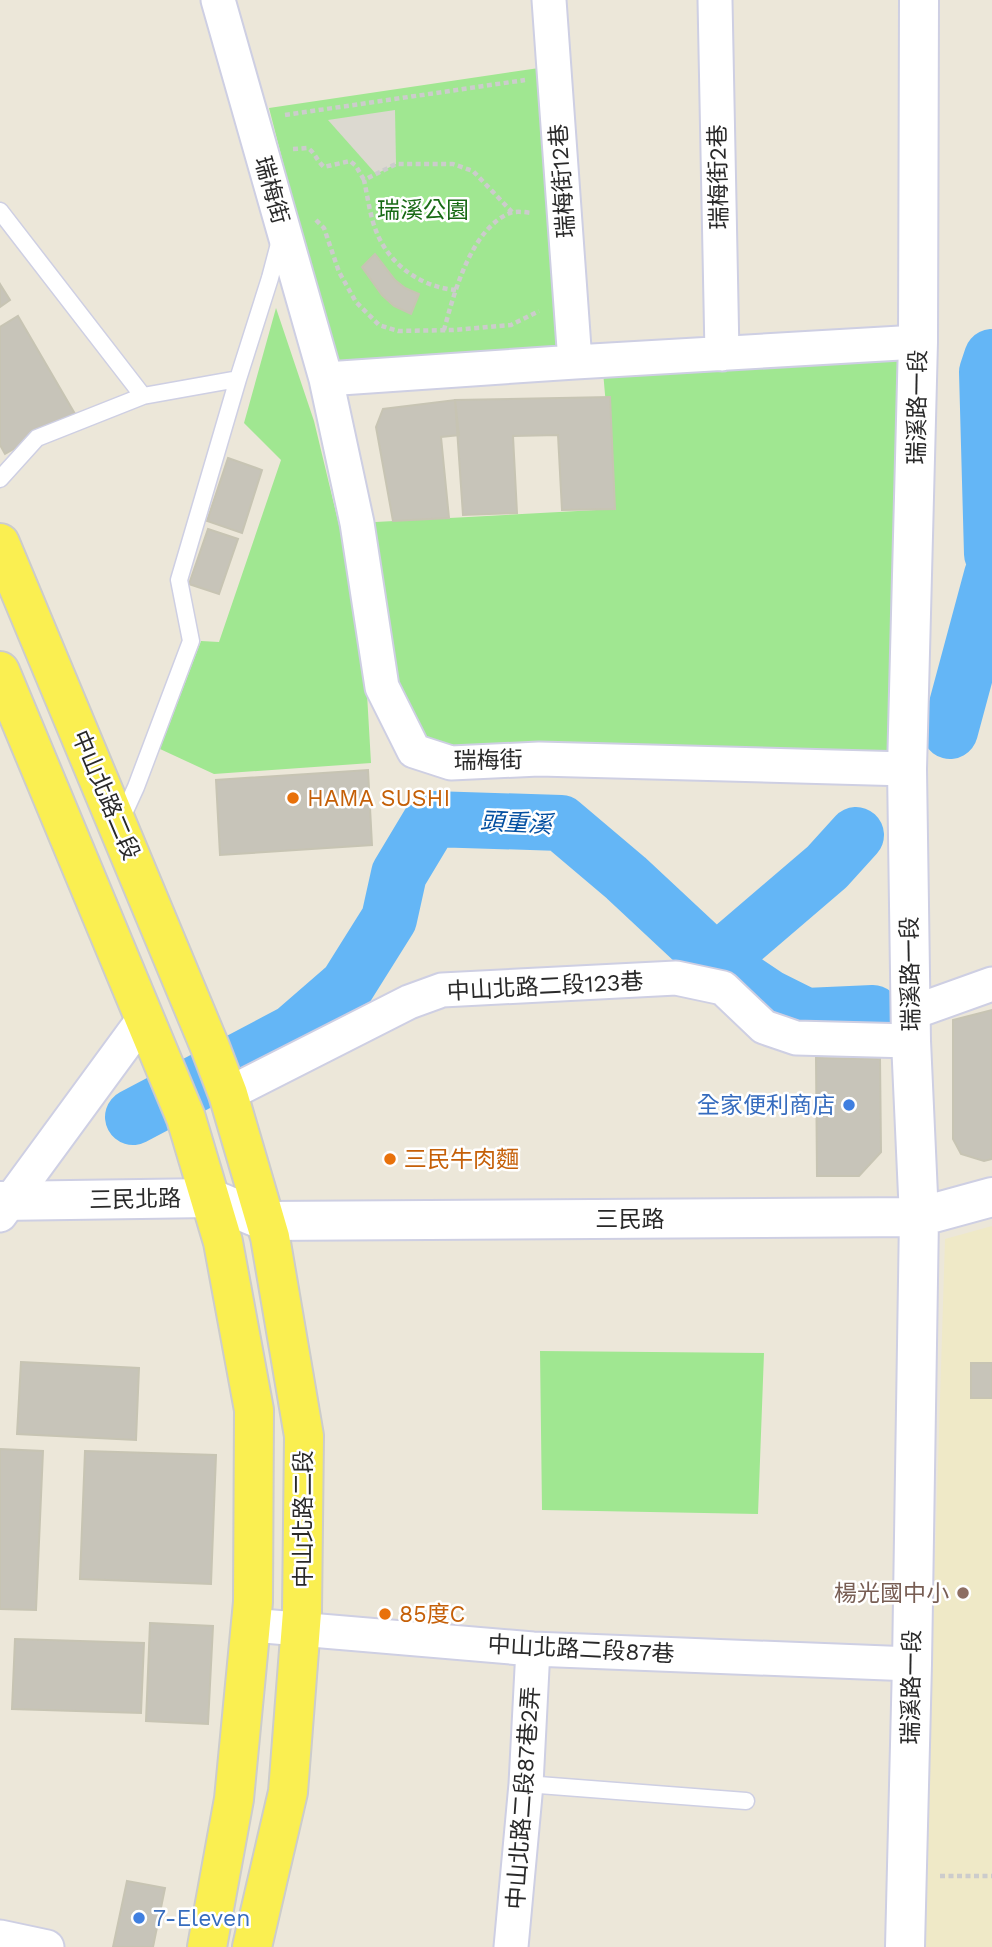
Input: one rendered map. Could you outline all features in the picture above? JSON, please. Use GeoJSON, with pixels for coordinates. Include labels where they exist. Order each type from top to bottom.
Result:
{"type":"FeatureCollection","features":[{"type":"Feature","properties":{"kind":"main road","name":"中山北路二段"},"geometry":{"type":"LineString","coordinates":[[0,544],[210,1047],[228,1094],[270,1237],[304,1436],[301,1629],[288,1792],[253,1947]]}},
{"type":"Feature","properties":{"kind":"main road"},"geometry":{"type":"LineString","coordinates":[[0,671],[186,1118],[223,1242],[254,1410],[254,1602],[234,1799],[207,1947]]}},
{"type":"Feature","properties":{"kind":"street","name":"瑞梅街"},"geometry":{"type":"LineString","coordinates":[[218,0],[263,158],[297,221],[326,379],[358,523],[382,687],[414,751],[451,763],[539,759],[906,769]]}},
{"type":"Feature","properties":{"kind":"street","name":"瑞梅街12巷"},"geometry":{"type":"LineString","coordinates":[[549,0],[575,362]]}},
{"type":"Feature","properties":{"kind":"street","name":"瑞梅街2巷"},"geometry":{"type":"LineString","coordinates":[[715,0],[722,354]]}},
{"type":"Feature","properties":{"kind":"street","name":"瑞溪路一段"},"geometry":{"type":"LineString","coordinates":[[905,1947],[919,1217],[911,1027],[906,769],[918,342],[919,0]]}},
{"type":"Feature","properties":{"kind":"street"},"geometry":{"type":"LineString","coordinates":[[326,379],[918,342]]}},
{"type":"Feature","properties":{"kind":"street","name":"中山北路二段123巷"},"geometry":{"type":"LineString","coordinates":[[228,1094],[409,1002],[442,990],[676,978],[723,988],[764,1027],[796,1038],[911,1027]]}},
{"type":"Feature","properties":{"kind":"street"},"geometry":{"type":"LineString","coordinates":[[911,1027],[992,984]]}},
{"type":"Feature","properties":{"kind":"street"},"geometry":{"type":"LineString","coordinates":[[4,1205],[145,1017]]}},
{"type":"Feature","properties":{"kind":"street","name":"三民路"},"geometry":{"type":"LineString","coordinates":[[265,1221],[919,1217],[992,1197]]}},
{"type":"Feature","properties":{"kind":"street","name":"三民北路"},"geometry":{"type":"LineString","coordinates":[[4,1205],[210,1198],[265,1221]]}},
{"type":"Feature","properties":{"kind":"street","name":"中山北路二段87巷"},"geometry":{"type":"LineString","coordinates":[[251,1625],[534,1649],[912,1664]]}},
{"type":"Feature","properties":{"kind":"street","name":"中山北路二段87巷2弄"},"geometry":{"type":"LineString","coordinates":[[511,1947],[526,1784],[534,1649]]}},
{"type":"Feature","properties":{"kind":"lane"},"geometry":{"type":"LineString","coordinates":[[0,211],[144,396]]}},
{"type":"Feature","properties":{"kind":"lane"},"geometry":{"type":"LineString","coordinates":[[119,824],[136,787],[191,641],[179,580],[270,278],[297,221]]}},
{"type":"Feature","properties":{"kind":"lane"},"geometry":{"type":"LineString","coordinates":[[0,478],[37,438],[144,396],[238,379]]}},
{"type":"Feature","properties":{"kind":"lane"},"geometry":{"type":"LineString","coordinates":[[526,1784],[746,1801]]}},
{"type":"Feature","properties":{"kind":"path"},"geometry":{"type":"LineString","coordinates":[[281,116],[554,76]]}},
{"type":"Feature","properties":{"kind":"path"},"geometry":{"type":"LineString","coordinates":[[263,158],[297,147],[308,148],[324,167],[350,161],[364,180],[374,225],[402,270],[440,289],[456,290]]}},
{"type":"Feature","properties":{"kind":"path"},"geometry":{"type":"LineString","coordinates":[[364,180],[396,164],[453,164],[472,171],[512,212]]}},
{"type":"Feature","properties":{"kind":"path"},"geometry":{"type":"LineString","coordinates":[[444,330],[468,258],[479,240],[498,221],[512,212],[540,212]]}},
{"type":"Feature","properties":{"kind":"path"},"geometry":{"type":"LineString","coordinates":[[297,221],[324,228],[338,272],[356,302],[379,325],[398,331],[511,325],[542,310],[545,304]]}},
{"type":"Feature","properties":{"kind":"path"},"geometry":{"type":"LineString","coordinates":[[956,1876],[992,1876]]}},
{"type":"Feature","properties":{"kind":"shaded area"},"geometry":{"type":"Polygon","coordinates":[[[395,110],[396,164],[376,174],[328,120],[395,110]]]}},
{"type":"Feature","properties":{"kind":"shaded area","name":"楊光國中小"},"geometry":{"type":"Polygon","coordinates":[[[992,1226],[992,1947],[923,1947],[945,1239],[992,1226]]]}},
{"type":"Feature","properties":{"kind":"green space","name":"瑞溪公園"},"geometry":{"type":"Polygon","coordinates":[[[539,68],[556,349],[335,364],[269,108],[539,68]]]}},
{"type":"Feature","properties":{"kind":"green space"},"geometry":{"type":"Polygon","coordinates":[[[276,308],[314,421],[363,625],[371,763],[214,774],[160,749],[201,641],[219,642],[281,460],[244,423],[276,308]]]}},
{"type":"Feature","properties":{"kind":"green space"},"geometry":{"type":"Polygon","coordinates":[[[918,342],[907,769],[414,751],[357,523],[615,509],[602,360],[918,342]]]}},
{"type":"Feature","properties":{"kind":"green space"},"geometry":{"type":"Polygon","coordinates":[[[540,1351],[764,1353],[758,1514],[542,1510],[540,1351]]]}},
{"type":"Feature","properties":{"kind":"building"},"geometry":{"type":"Polygon","coordinates":[[[375,254],[395,280],[419,294],[411,314],[394,306],[382,295],[362,267],[375,254]]]}},
{"type":"Feature","properties":{"kind":"building"},"geometry":{"type":"Polygon","coordinates":[[[0,284],[10,300],[0,307],[0,284]]]}},
{"type":"Feature","properties":{"kind":"building"},"geometry":{"type":"Polygon","coordinates":[[[18,316],[75,414],[5,454],[0,445],[0,327],[18,316]]]}},
{"type":"Feature","properties":{"kind":"building"},"geometry":{"type":"Polygon","coordinates":[[[610,397],[615,509],[562,510],[558,435],[513,436],[517,513],[463,515],[455,400],[610,397]]]}},
{"type":"Feature","properties":{"kind":"building"},"geometry":{"type":"Polygon","coordinates":[[[455,400],[459,435],[441,437],[449,518],[393,521],[376,427],[383,409],[455,400]]]}},
{"type":"Feature","properties":{"kind":"building"},"geometry":{"type":"Polygon","coordinates":[[[228,458],[262,470],[242,533],[207,521],[228,458]]]}},
{"type":"Feature","properties":{"kind":"building"},"geometry":{"type":"Polygon","coordinates":[[[208,529],[238,539],[219,594],[189,584],[208,529]]]}},
{"type":"Feature","properties":{"kind":"building","name":"HAMA SUSHI"},"geometry":{"type":"Polygon","coordinates":[[[368,770],[372,845],[220,855],[216,780],[368,770]]]}},
{"type":"Feature","properties":{"kind":"building"},"geometry":{"type":"Polygon","coordinates":[[[992,1010],[992,1159],[984,1161],[961,1154],[953,1139],[953,1020],[992,1010]]]}},
{"type":"Feature","properties":{"kind":"building","name":"全家便利商店"},"geometry":{"type":"Polygon","coordinates":[[[816,1058],[880,1059],[881,1152],[859,1176],[817,1176],[816,1058]]]}},
{"type":"Feature","properties":{"kind":"building"},"geometry":{"type":"Polygon","coordinates":[[[21,1362],[139,1368],[136,1440],[17,1434],[21,1362]]]}},
{"type":"Feature","properties":{"kind":"building"},"geometry":{"type":"Polygon","coordinates":[[[971,1363],[992,1363],[992,1398],[971,1398],[971,1363]]]}},
{"type":"Feature","properties":{"kind":"building"},"geometry":{"type":"Polygon","coordinates":[[[0,1449],[43,1451],[36,1610],[0,1609],[0,1449]]]}},
{"type":"Feature","properties":{"kind":"building"},"geometry":{"type":"Polygon","coordinates":[[[85,1451],[216,1455],[211,1584],[80,1579],[85,1451]]]}},
{"type":"Feature","properties":{"kind":"building"},"geometry":{"type":"Polygon","coordinates":[[[150,1623],[213,1626],[208,1724],[146,1721],[150,1623]]]}},
{"type":"Feature","properties":{"kind":"building"},"geometry":{"type":"Polygon","coordinates":[[[15,1639],[144,1643],[141,1713],[12,1709],[15,1639]]]}},
{"type":"Feature","properties":{"kind":"building","name":"7-Eleven"},"geometry":{"type":"Polygon","coordinates":[[[127,1881],[165,1888],[153,1947],[113,1947],[127,1881]]]}},
{"type":"Feature","properties":{"kind":"waterway","name":"頭重溪"},"geometry":{"type":"LineString","coordinates":[[992,357],[987,372],[992,554]]}},
{"type":"Feature","properties":{"kind":"waterway","name":"頭重溪"},"geometry":{"type":"LineString","coordinates":[[950,731],[992,575]]}},
{"type":"Feature","properties":{"kind":"waterway","name":"頭重溪"},"geometry":{"type":"LineString","coordinates":[[133,1117],[294,1032],[347,986],[389,919],[399,874],[432,819],[561,823],[626,878],[716,962],[768,997],[806,1016],[873,1013]]}},
{"type":"Feature","properties":{"kind":"waterway","name":"頭重溪"},"geometry":{"type":"LineString","coordinates":[[716,962],[827,867],[856,835]]}},
{"type":"Feature","properties":{"kind":"place","name":"HAMA SUSHI"},"geometry":{"type":"Point","coordinates":[293,798]}},
{"type":"Feature","properties":{"kind":"place","name":"全家便利商店"},"geometry":{"type":"Point","coordinates":[849,1105]}},
{"type":"Feature","properties":{"kind":"place","name":"三民牛肉麵"},"geometry":{"type":"Point","coordinates":[390,1159]}},
{"type":"Feature","properties":{"kind":"place","name":"楊光國中小"},"geometry":{"type":"Point","coordinates":[963,1593]}},
{"type":"Feature","properties":{"kind":"place","name":"85度C"},"geometry":{"type":"Point","coordinates":[385,1614]}},
{"type":"Feature","properties":{"kind":"place","name":"7-Eleven"},"geometry":{"type":"Point","coordinates":[139,1918]}}]}
